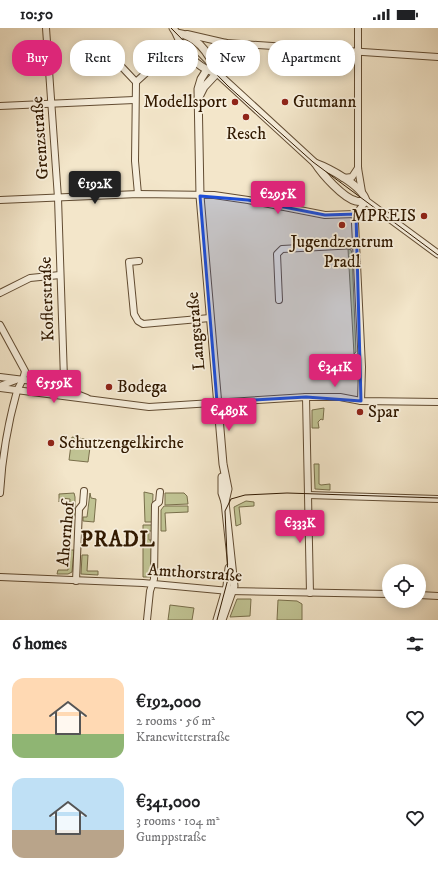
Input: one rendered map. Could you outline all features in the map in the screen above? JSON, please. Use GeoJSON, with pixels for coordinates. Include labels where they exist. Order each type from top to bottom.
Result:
{"type":"FeatureCollection","features":[{"type":"Feature","properties":{"kind":"street","name":"Grenzstraße"},"geometry":{"type":"LineString","coordinates":[[46,28],[58,198]]}},
{"type":"Feature","properties":{"kind":"street"},"geometry":{"type":"LineString","coordinates":[[194,28],[199,44]]}},
{"type":"Feature","properties":{"kind":"street"},"geometry":{"type":"LineString","coordinates":[[358,28],[358,168],[362,192],[366,201],[438,254]]}},
{"type":"Feature","properties":{"kind":"street"},"geometry":{"type":"LineString","coordinates":[[179,31],[213,40]]}},
{"type":"Feature","properties":{"kind":"street"},"geometry":{"type":"LineString","coordinates":[[179,31],[199,44],[206,52]]}},
{"type":"Feature","properties":{"kind":"street"},"geometry":{"type":"LineString","coordinates":[[260,45],[438,57]]}},
{"type":"Feature","properties":{"kind":"street"},"geometry":{"type":"LineString","coordinates":[[198,64],[206,71]]}},
{"type":"Feature","properties":{"kind":"street"},"geometry":{"type":"LineString","coordinates":[[125,70],[136,82]]}},
{"type":"Feature","properties":{"kind":"street","name":"Langstraße"},"geometry":{"type":"LineString","coordinates":[[206,71],[198,86],[200,196],[223,464],[222,489],[226,502],[230,556],[229,591]]}},
{"type":"Feature","properties":{"kind":"street"},"geometry":{"type":"LineString","coordinates":[[138,194],[135,161],[134,100],[136,82],[143,76]]}},
{"type":"Feature","properties":{"kind":"street"},"geometry":{"type":"LineString","coordinates":[[198,101],[204,87],[214,76]]}},
{"type":"Feature","properties":{"kind":"street"},"geometry":{"type":"LineString","coordinates":[[220,76],[315,163],[321,172],[343,192],[355,201],[366,201]]}},
{"type":"Feature","properties":{"kind":"street"},"geometry":{"type":"LineString","coordinates":[[0,106],[52,102],[134,100]]}},
{"type":"Feature","properties":{"kind":"street"},"geometry":{"type":"LineString","coordinates":[[315,163],[342,177],[362,192]]}},
{"type":"Feature","properties":{"kind":"street"},"geometry":{"type":"LineString","coordinates":[[342,177],[352,177],[358,168]]}},
{"type":"Feature","properties":{"kind":"street"},"geometry":{"type":"LineString","coordinates":[[0,200],[138,194],[200,196],[248,200],[325,215],[356,214]]}},
{"type":"Feature","properties":{"kind":"street","name":"Koflerstraße"},"geometry":{"type":"LineString","coordinates":[[58,198],[63,387]]}},
{"type":"Feature","properties":{"kind":"street"},"geometry":{"type":"LineString","coordinates":[[361,401],[362,367],[354,223],[356,214],[366,201]]}},
{"type":"Feature","properties":{"kind":"street"},"geometry":{"type":"LineString","coordinates":[[279,300],[277,254],[282,249],[356,245]]}},
{"type":"Feature","properties":{"kind":"street"},"geometry":{"type":"LineString","coordinates":[[139,261],[129,262],[134,314],[138,321],[143,324],[210,318]]}},
{"type":"Feature","properties":{"kind":"street"},"geometry":{"type":"LineString","coordinates":[[0,293],[30,278],[60,275]]}},
{"type":"Feature","properties":{"kind":"street"},"geometry":{"type":"LineString","coordinates":[[0,325],[25,371],[24,379],[18,389],[2,451],[0,492]]}},
{"type":"Feature","properties":{"kind":"street"},"geometry":{"type":"LineString","coordinates":[[0,377],[49,382],[93,401]]}},
{"type":"Feature","properties":{"kind":"street"},"geometry":{"type":"LineString","coordinates":[[0,387],[11,381],[24,379]]}},
{"type":"Feature","properties":{"kind":"street"},"geometry":{"type":"LineString","coordinates":[[0,387],[93,401],[149,406],[306,397],[340,397],[361,401],[438,402]]}},
{"type":"Feature","properties":{"kind":"street"},"geometry":{"type":"LineString","coordinates":[[55,396],[63,387]]}},
{"type":"Feature","properties":{"kind":"street"},"geometry":{"type":"LineString","coordinates":[[306,397],[310,593]]}},
{"type":"Feature","properties":{"kind":"street","name":"Ahornhof"},"geometry":{"type":"LineString","coordinates":[[76,581],[79,509],[83,504],[84,491]]}},
{"type":"Feature","properties":{"kind":"street"},"geometry":{"type":"LineString","coordinates":[[147,620],[154,579],[155,505],[159,502],[160,492]]}},
{"type":"Feature","properties":{"kind":"street"},"geometry":{"type":"LineString","coordinates":[[308,495],[438,499]]}},
{"type":"Feature","properties":{"kind":"street","name":"Amthorstraße"},"geometry":{"type":"LineString","coordinates":[[0,577],[152,584],[229,591],[382,594]]}},
{"type":"Feature","properties":{"kind":"street"},"geometry":{"type":"LineString","coordinates":[[217,620],[229,591]]}},
{"type":"Feature","properties":{"kind":"street"},"geometry":{"type":"LineString","coordinates":[[222,620],[229,591]]}},
{"type":"Feature","properties":{"kind":"street"},"geometry":{"type":"LineString","coordinates":[[426,595],[438,596]]}},
{"type":"Feature","properties":{"kind":"highlighted area"},"geometry":{"type":"Polygon","coordinates":[[[200,196],[248,200],[325,215],[356,214],[361,401],[306,397],[217,402],[200,196]]]}},
{"type":"Feature","properties":{"kind":"green space"},"geometry":{"type":"Polygon","coordinates":[[[348,249],[351,250],[352,253],[356,352],[354,354],[348,249]]]}},
{"type":"Feature","properties":{"kind":"green space"},"geometry":{"type":"Polygon","coordinates":[[[324,408],[323,420],[321,419],[318,422],[319,428],[312,428],[312,410],[324,408]]]}},
{"type":"Feature","properties":{"kind":"green space"},"geometry":{"type":"Polygon","coordinates":[[[72,437],[91,440],[88,462],[69,460],[72,437]]]}},
{"type":"Feature","properties":{"kind":"green space"},"geometry":{"type":"Polygon","coordinates":[[[314,464],[319,464],[319,484],[330,484],[330,490],[315,489],[314,464]]]}},
{"type":"Feature","properties":{"kind":"green space"},"geometry":{"type":"Polygon","coordinates":[[[144,492],[153,494],[152,522],[145,522],[144,492]]]}},
{"type":"Feature","properties":{"kind":"green space"},"geometry":{"type":"Polygon","coordinates":[[[74,493],[75,516],[69,516],[70,499],[61,498],[59,502],[59,494],[74,493]]]}},
{"type":"Feature","properties":{"kind":"green space"},"geometry":{"type":"Polygon","coordinates":[[[90,493],[91,498],[96,499],[94,522],[83,521],[83,517],[87,517],[90,493]]]}},
{"type":"Feature","properties":{"kind":"green space"},"geometry":{"type":"Polygon","coordinates":[[[165,493],[184,493],[187,496],[188,504],[165,505],[165,493]]]}},
{"type":"Feature","properties":{"kind":"green space"},"geometry":{"type":"Polygon","coordinates":[[[246,501],[254,502],[254,506],[239,507],[241,524],[236,526],[234,507],[246,501]]]}},
{"type":"Feature","properties":{"kind":"green space"},"geometry":{"type":"Polygon","coordinates":[[[164,506],[188,506],[188,512],[165,513],[166,531],[161,531],[161,510],[164,506]]]}},
{"type":"Feature","properties":{"kind":"green space"},"geometry":{"type":"Polygon","coordinates":[[[143,525],[152,525],[152,531],[149,531],[149,540],[152,540],[151,577],[143,577],[143,525]]]}},
{"type":"Feature","properties":{"kind":"green space"},"geometry":{"type":"Polygon","coordinates":[[[68,550],[74,550],[72,572],[68,574],[57,574],[58,570],[68,570],[68,550]]]}},
{"type":"Feature","properties":{"kind":"green space"},"geometry":{"type":"Polygon","coordinates":[[[82,555],[88,555],[87,571],[98,571],[98,575],[81,574],[82,555]]]}},
{"type":"Feature","properties":{"kind":"green space"},"geometry":{"type":"Polygon","coordinates":[[[237,599],[251,599],[250,616],[230,617],[237,599]]]}},
{"type":"Feature","properties":{"kind":"green space"},"geometry":{"type":"Polygon","coordinates":[[[278,600],[297,601],[302,604],[302,620],[277,620],[278,600]]]}},
{"type":"Feature","properties":{"kind":"green space"},"geometry":{"type":"Polygon","coordinates":[[[170,605],[194,608],[192,620],[168,620],[170,605]]]}},
{"type":"Feature","properties":{"kind":"tram line"},"geometry":{"type":"LineString","coordinates":[[171,28],[228,86],[313,162],[438,255]]}},
{"type":"Feature","properties":{"kind":"tram line"},"geometry":{"type":"LineString","coordinates":[[217,620],[228,579],[225,511],[231,499],[245,495],[287,493],[438,498]]}},
{"type":"Feature","properties":{"kind":"place","name":"Modellsport"},"geometry":{"type":"Point","coordinates":[235,102]}},
{"type":"Feature","properties":{"kind":"place","name":"Gutmann"},"geometry":{"type":"Point","coordinates":[285,102]}},
{"type":"Feature","properties":{"kind":"place","name":"Resch"},"geometry":{"type":"Point","coordinates":[246,117]}},
{"type":"Feature","properties":{"kind":"place","name":"MPREIS"},"geometry":{"type":"Point","coordinates":[424,216]}},
{"type":"Feature","properties":{"kind":"place","name":"Jugendzentrum Pradl"},"geometry":{"type":"Point","coordinates":[342,225]}},
{"type":"Feature","properties":{"kind":"place","name":"Bodega"},"geometry":{"type":"Point","coordinates":[109,387]}},
{"type":"Feature","properties":{"kind":"place","name":"Spar"},"geometry":{"type":"Point","coordinates":[360,412]}},
{"type":"Feature","properties":{"kind":"place","name":"Schutzengelkirche"},"geometry":{"type":"Point","coordinates":[51,443]}},
{"type":"Feature","properties":{"kind":"district","name":"PRADL"},"geometry":{"type":"Point","coordinates":[118,540]}}]}
